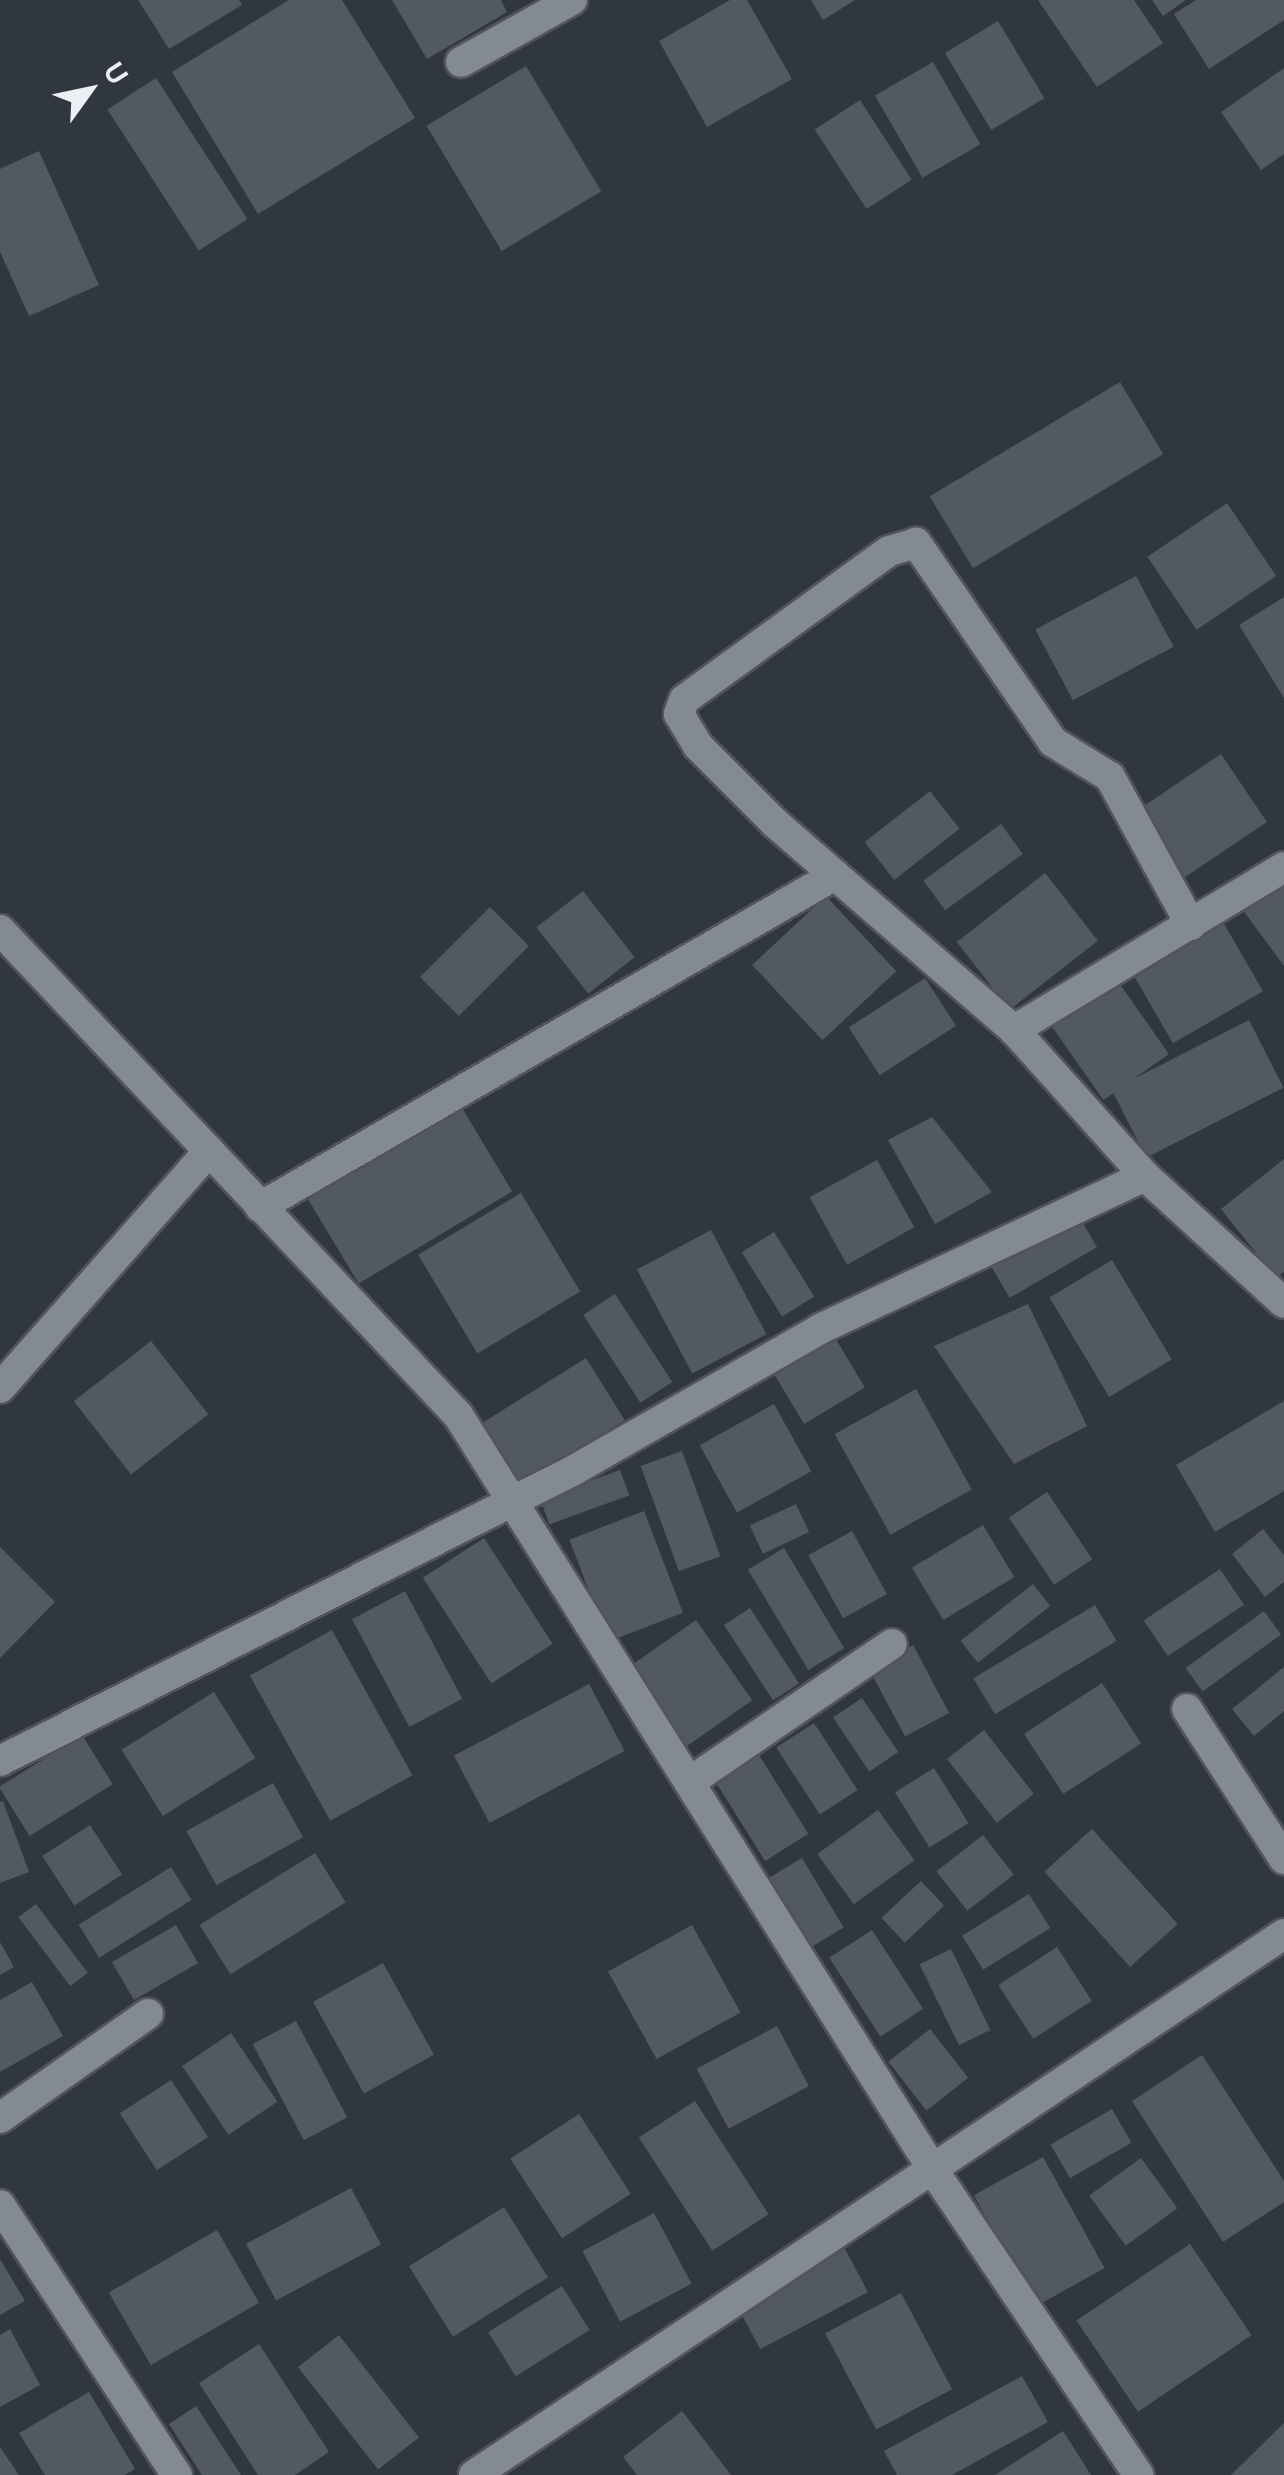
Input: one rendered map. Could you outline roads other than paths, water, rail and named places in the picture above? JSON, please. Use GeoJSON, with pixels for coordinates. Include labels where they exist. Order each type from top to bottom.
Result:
{"type":"FeatureCollection","features":[{"type":"Feature","properties":{"kind":"street"},"geometry":{"type":"LineString","coordinates":[[461,62],[572,0]]}},
{"type":"Feature","properties":{"kind":"street"},"geometry":{"type":"LineString","coordinates":[[1191,925],[1110,777],[1053,742],[916,543],[889,551],[684,700],[679,714],[698,746],[836,875],[1014,1030],[1145,1176],[1284,1302]]}},
{"type":"Feature","properties":{"kind":"street"},"geometry":{"type":"LineString","coordinates":[[1014,1030],[1284,867]]}},
{"type":"Feature","properties":{"kind":"street"},"geometry":{"type":"LineString","coordinates":[[260,1207],[836,875]]}},
{"type":"Feature","properties":{"kind":"street"},"geometry":{"type":"LineString","coordinates":[[0,930],[458,1415],[935,2173],[1139,2475]]}},
{"type":"Feature","properties":{"kind":"street"},"geometry":{"type":"LineString","coordinates":[[0,1388],[208,1151]]}},
{"type":"Feature","properties":{"kind":"street"},"geometry":{"type":"LineString","coordinates":[[0,1761],[574,1470],[822,1328],[1145,1176]]}},
{"type":"Feature","properties":{"kind":"street"},"geometry":{"type":"LineString","coordinates":[[690,1782],[892,1644]]}},
{"type":"Feature","properties":{"kind":"street"},"geometry":{"type":"LineString","coordinates":[[1187,1710],[1284,1859]]}},
{"type":"Feature","properties":{"kind":"street"},"geometry":{"type":"LineString","coordinates":[[474,2475],[935,2173],[1284,1934]]}},
{"type":"Feature","properties":{"kind":"street"},"geometry":{"type":"LineString","coordinates":[[0,2118],[148,2014]]}},
{"type":"Feature","properties":{"kind":"street"},"geometry":{"type":"LineString","coordinates":[[0,2204],[177,2475]]}}]}
